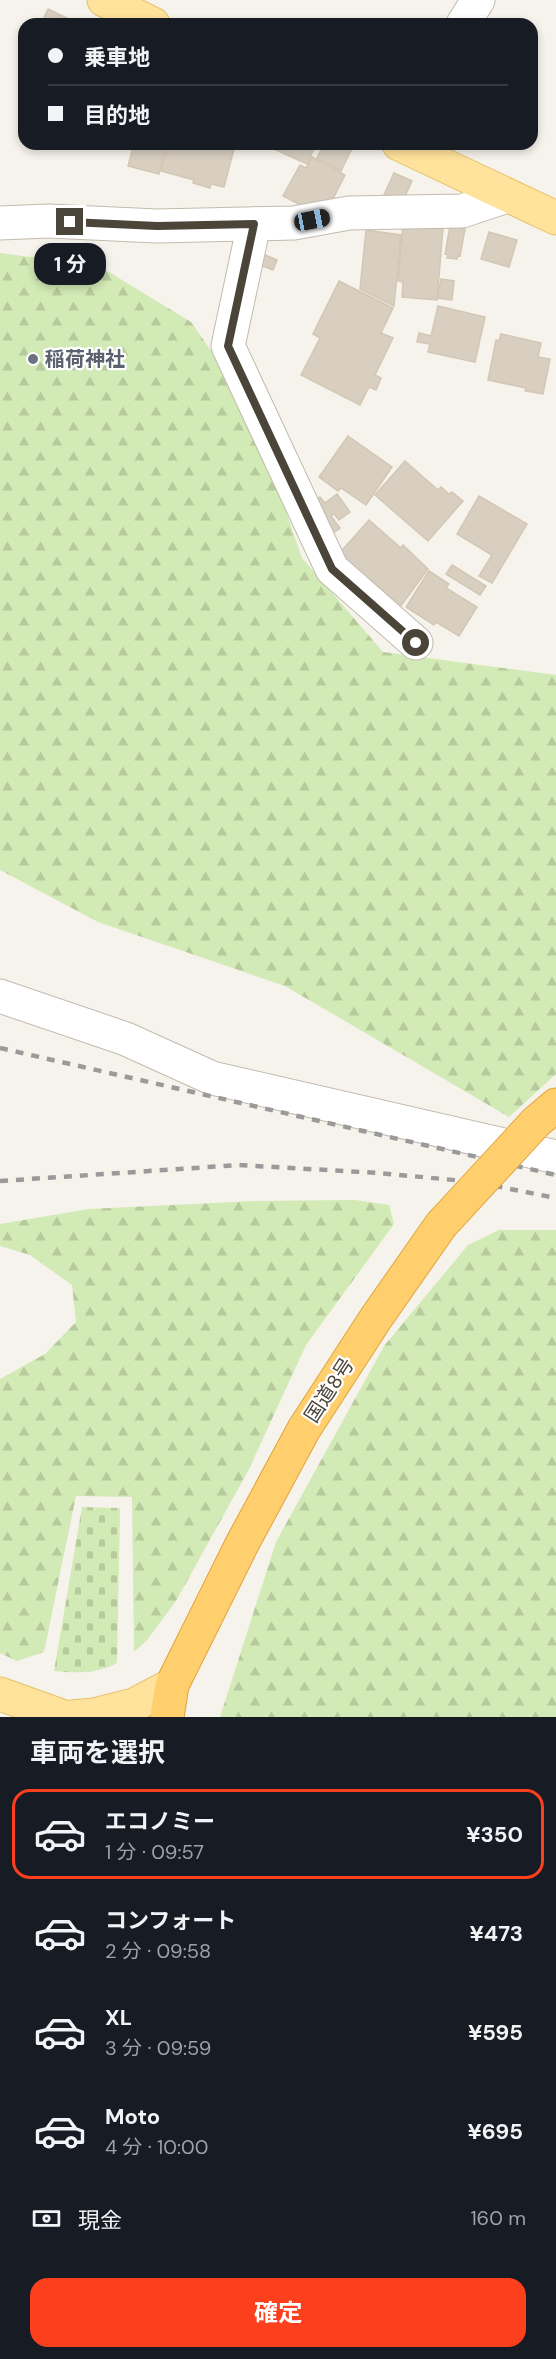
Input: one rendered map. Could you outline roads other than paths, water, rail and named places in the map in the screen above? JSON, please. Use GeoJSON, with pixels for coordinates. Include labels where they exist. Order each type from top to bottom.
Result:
{"type":"FeatureCollection","features":[{"type":"Feature","properties":{"kind":"highway","name":"国道8号"},"geometry":{"type":"LineString","coordinates":[[167,1717],[172,1685],[242,1544],[304,1430],[376,1318],[441,1226],[546,1113]]}},
{"type":"Feature","properties":{"kind":"main road"},"geometry":{"type":"LineString","coordinates":[[104,0],[141,18]]}},
{"type":"Feature","properties":{"kind":"main road"},"geometry":{"type":"LineString","coordinates":[[411,150],[556,218]]}},
{"type":"Feature","properties":{"kind":"main road"},"geometry":{"type":"LineString","coordinates":[[72,1717],[94,1715],[134,1706],[172,1685]]}},
{"type":"Feature","properties":{"kind":"main road"},"geometry":{"type":"LineString","coordinates":[[22,1705],[64,1717]]}},
{"type":"Feature","properties":{"kind":"street"},"geometry":{"type":"LineString","coordinates":[[467,18],[478,0]]}},
{"type":"Feature","properties":{"kind":"street"},"geometry":{"type":"LineString","coordinates":[[0,223],[49,221],[157,226],[294,224],[349,213],[462,211],[507,196]]}},
{"type":"Feature","properties":{"kind":"street"},"geometry":{"type":"LineString","coordinates":[[254,224],[228,346],[332,569],[416,643]]}},
{"type":"Feature","properties":{"kind":"street"},"geometry":{"type":"LineString","coordinates":[[0,996],[126,1039],[212,1078],[556,1157]]}},
{"type":"Feature","properties":{"kind":"railway"},"geometry":{"type":"LineString","coordinates":[[0,1048],[556,1175]]}},
{"type":"Feature","properties":{"kind":"railway"},"geometry":{"type":"LineString","coordinates":[[0,1181],[239,1165],[379,1173],[475,1182],[556,1198]]}},
{"type":"Feature","properties":{"kind":"place","name":"稲荷神社"},"geometry":{"type":"Point","coordinates":[33,359]}}]}
